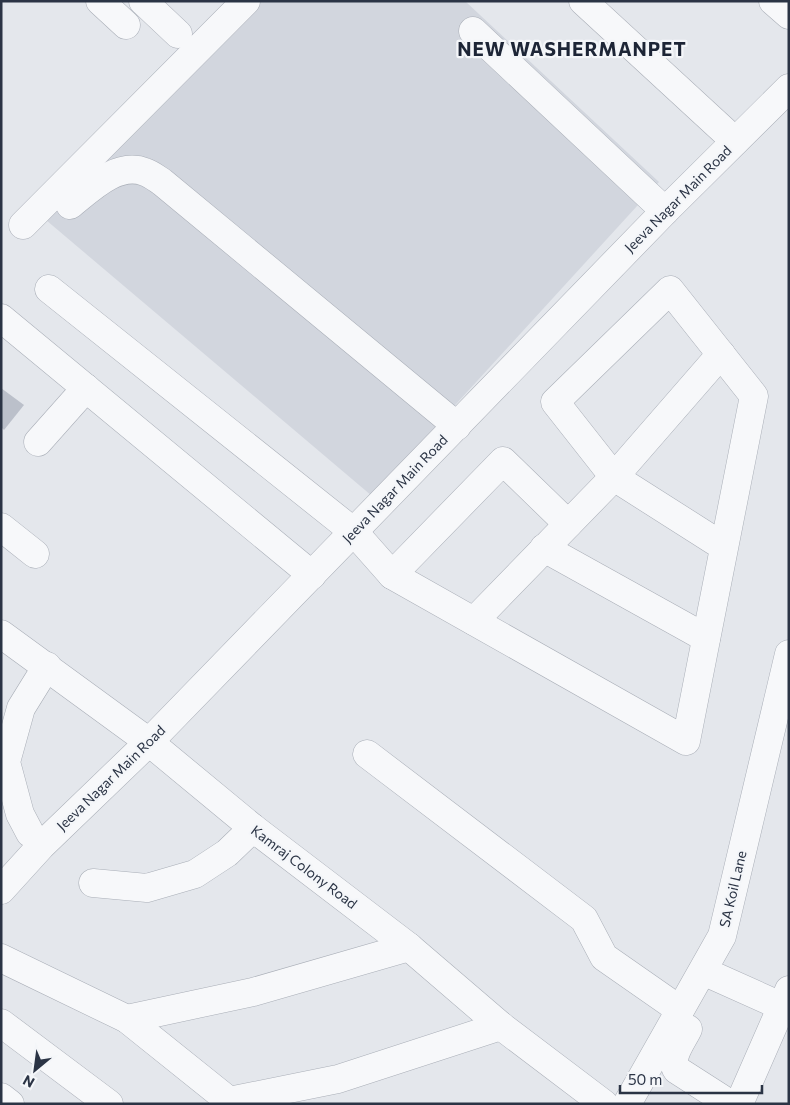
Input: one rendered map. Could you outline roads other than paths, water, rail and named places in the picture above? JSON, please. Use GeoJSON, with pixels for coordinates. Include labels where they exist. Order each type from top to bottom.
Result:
{"type":"FeatureCollection","features":[{"type":"Feature","properties":{"kind":"street"},"geometry":{"type":"LineString","coordinates":[[100,1],[126,25]]}},
{"type":"Feature","properties":{"kind":"street"},"geometry":{"type":"LineString","coordinates":[[23,225],[246,1]]}},
{"type":"Feature","properties":{"kind":"street"},"geometry":{"type":"LineString","coordinates":[[583,1],[735,141]]}},
{"type":"Feature","properties":{"kind":"street"},"geometry":{"type":"LineString","coordinates":[[773,1],[789,15]]}},
{"type":"Feature","properties":{"kind":"street"},"geometry":{"type":"LineString","coordinates":[[155,5],[178,34]]}},
{"type":"Feature","properties":{"kind":"street"},"geometry":{"type":"LineString","coordinates":[[473,31],[665,211]]}},
{"type":"Feature","properties":{"kind":"street","name":"Jeeva Nagar Main Road"},"geometry":{"type":"LineString","coordinates":[[1,890],[41,846],[149,742],[665,211],[789,88]]}},
{"type":"Feature","properties":{"kind":"street"},"geometry":{"type":"LineString","coordinates":[[70,205],[106,177],[128,170],[144,171],[162,182],[457,426]]}},
{"type":"Feature","properties":{"kind":"street"},"geometry":{"type":"LineString","coordinates":[[49,289],[354,532],[392,575],[686,741],[754,396],[670,290],[555,402],[614,477],[724,547]]}},
{"type":"Feature","properties":{"kind":"street"},"geometry":{"type":"LineString","coordinates":[[5,330],[86,388],[312,575]]}},
{"type":"Feature","properties":{"kind":"street"},"geometry":{"type":"LineString","coordinates":[[474,621],[614,477],[721,354]]}},
{"type":"Feature","properties":{"kind":"street"},"geometry":{"type":"LineString","coordinates":[[38,442],[86,388]]}},
{"type":"Feature","properties":{"kind":"street"},"geometry":{"type":"LineString","coordinates":[[392,575],[503,460],[568,524]]}},
{"type":"Feature","properties":{"kind":"street"},"geometry":{"type":"LineString","coordinates":[[1,527],[35,554]]}},
{"type":"Feature","properties":{"kind":"street"},"geometry":{"type":"LineString","coordinates":[[544,548],[706,638]]}},
{"type":"Feature","properties":{"kind":"street","name":"Kamraj Colony Road"},"geometry":{"type":"LineString","coordinates":[[1,634],[149,742],[252,828],[409,948],[501,1026],[604,1104]]}},
{"type":"Feature","properties":{"kind":"street","name":"SA Koil Lane"},"geometry":{"type":"LineString","coordinates":[[627,1104],[722,936],[789,654]]}},
{"type":"Feature","properties":{"kind":"street"},"geometry":{"type":"LineString","coordinates":[[30,833],[20,814],[6,762],[21,708],[47,666]]}},
{"type":"Feature","properties":{"kind":"street"},"geometry":{"type":"LineString","coordinates":[[730,1104],[677,1070],[673,1060],[714,976],[736,923],[764,827],[789,721]]}},
{"type":"Feature","properties":{"kind":"street"},"geometry":{"type":"LineString","coordinates":[[367,754],[584,919],[604,957],[680,1010]]}},
{"type":"Feature","properties":{"kind":"street"},"geometry":{"type":"LineString","coordinates":[[94,883],[147,888],[195,874],[227,853],[252,828]]}},
{"type":"Feature","properties":{"kind":"street"},"geometry":{"type":"LineString","coordinates":[[127,1018],[253,992],[409,948]]}},
{"type":"Feature","properties":{"kind":"street"},"geometry":{"type":"LineString","coordinates":[[1,958],[127,1018],[231,1102],[338,1079],[501,1026]]}},
{"type":"Feature","properties":{"kind":"street"},"geometry":{"type":"LineString","coordinates":[[714,976],[786,999],[739,1104]]}},
{"type":"Feature","properties":{"kind":"street"},"geometry":{"type":"LineString","coordinates":[[1,1023],[109,1104]]}},
{"type":"Feature","properties":{"kind":"street"},"geometry":{"type":"LineString","coordinates":[[1,1097],[10,1104]]}},
{"type":"Feature","properties":{"kind":"district","name":"NEW WASHERMANPET"},"geometry":{"type":"Point","coordinates":[572,49]}}]}
